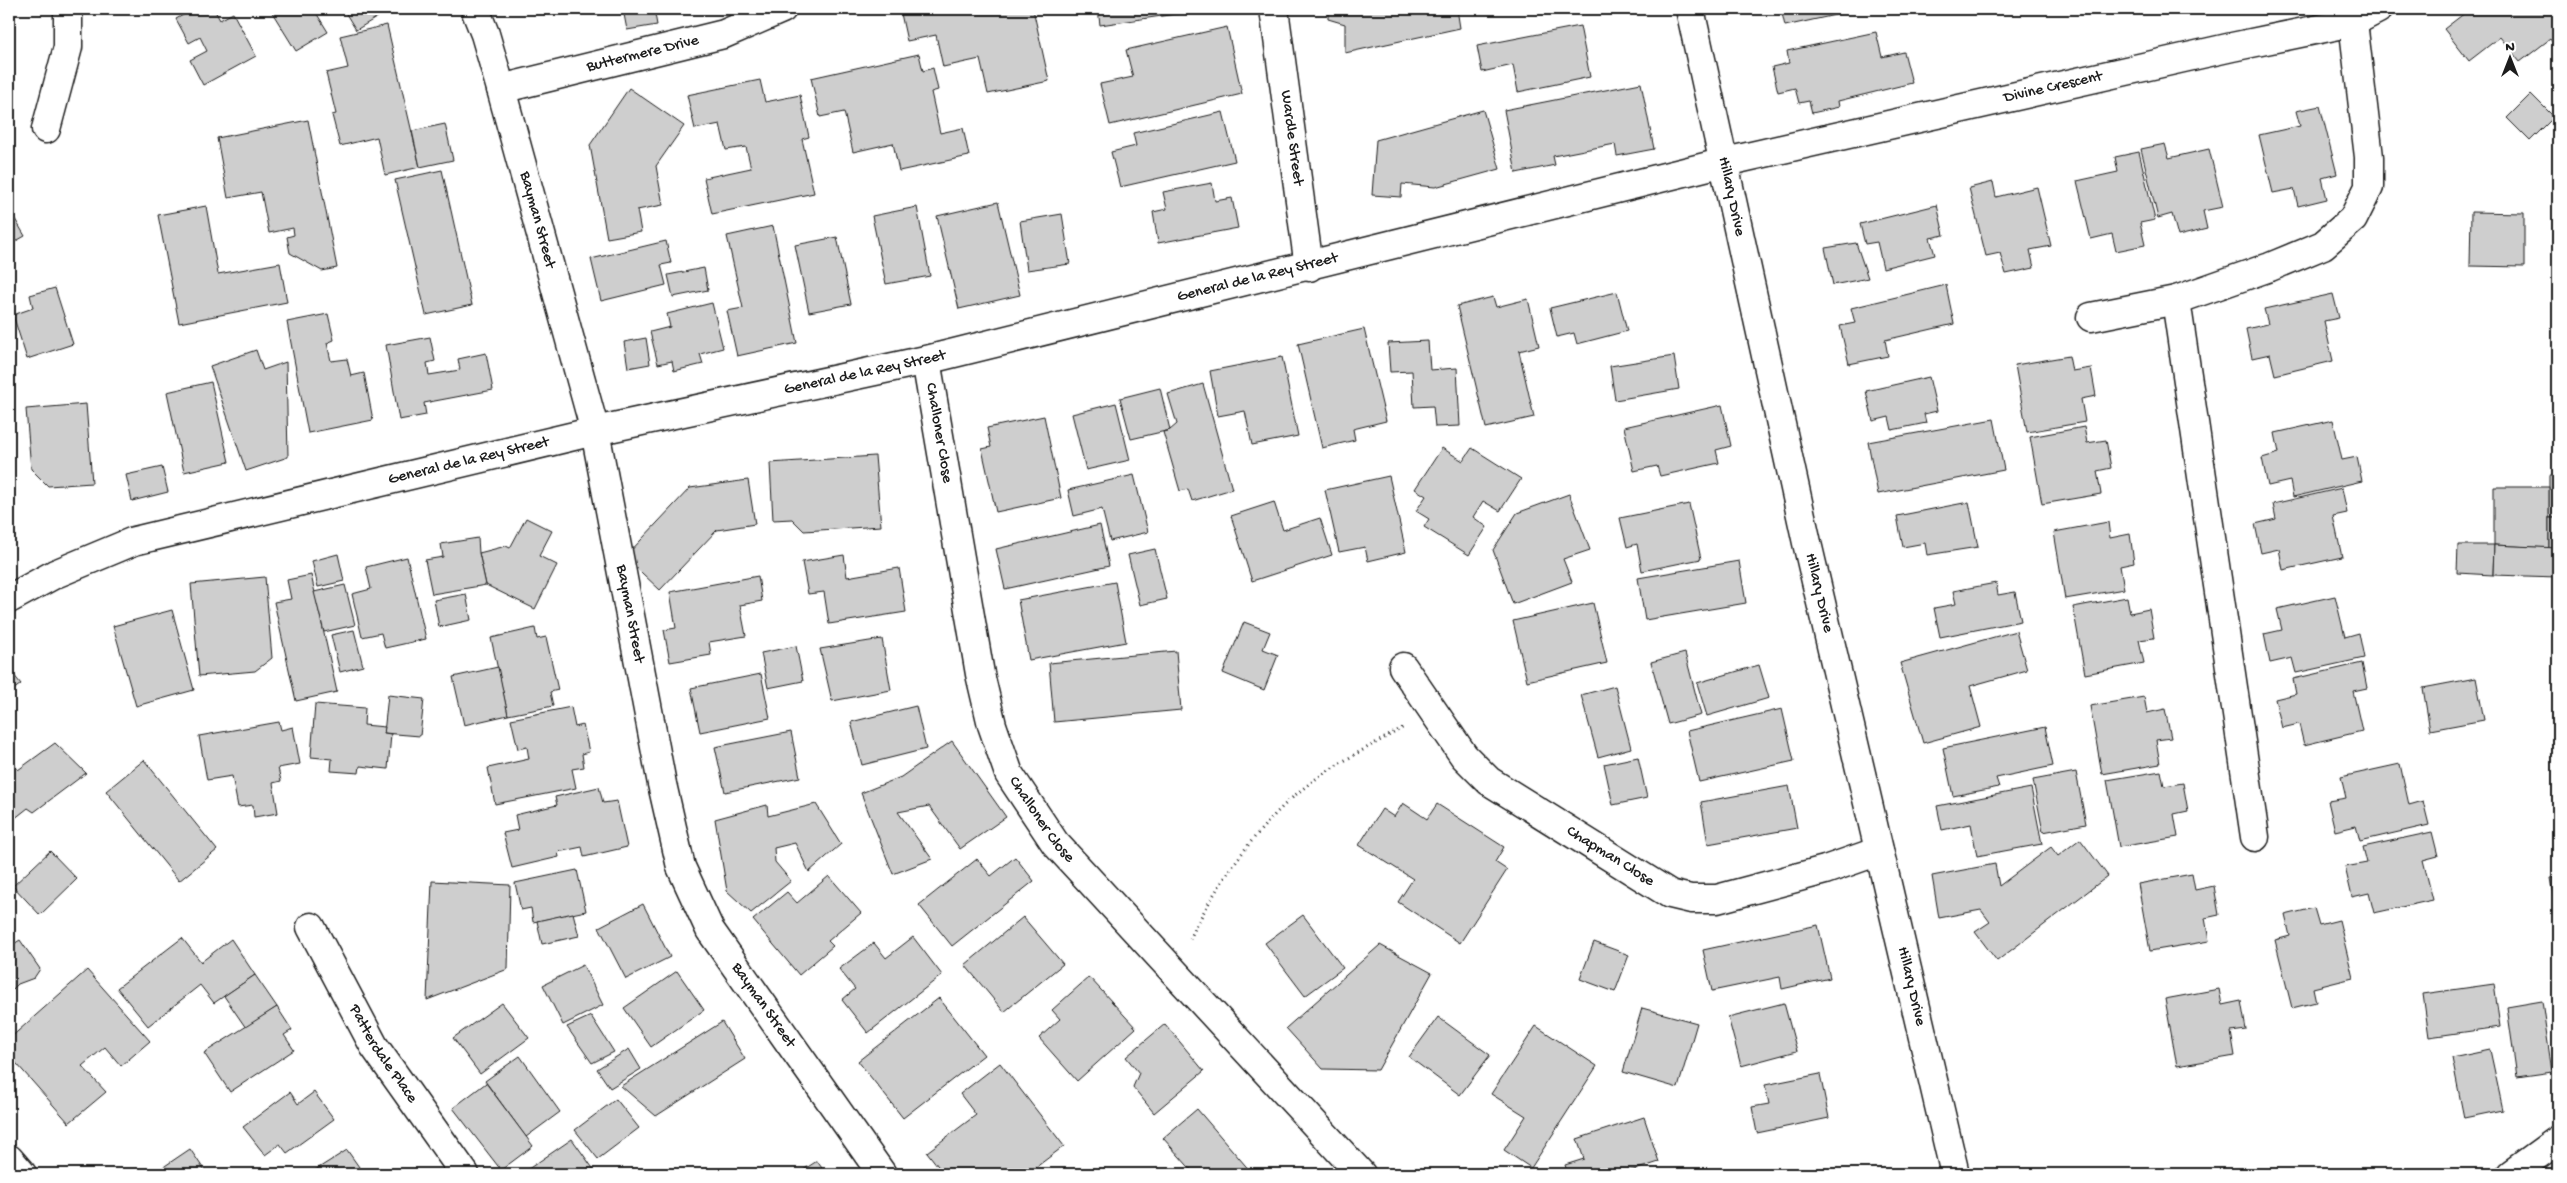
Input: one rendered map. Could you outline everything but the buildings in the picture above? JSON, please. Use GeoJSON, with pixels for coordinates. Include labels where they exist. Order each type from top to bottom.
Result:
{"type":"FeatureCollection","features":[{"type":"Feature","properties":{"kind":"street"},"geometry":{"type":"LineString","coordinates":[[46,129],[68,47],[68,9]]}},
{"type":"Feature","properties":{"kind":"street","name":"Bayman Street"},"geometry":{"type":"LineString","coordinates":[[475,9],[485,34],[501,89],[595,431],[662,784],[681,867],[710,930],[882,1174]]}},
{"type":"Feature","properties":{"kind":"street","name":"Buttermere Drive"},"geometry":{"type":"LineString","coordinates":[[501,89],[724,34],[782,9]]}},
{"type":"Feature","properties":{"kind":"street","name":"Wardle Street"},"geometry":{"type":"LineString","coordinates":[[1274,9],[1309,267]]}},
{"type":"Feature","properties":{"kind":"street","name":"Hillary Drive"},"geometry":{"type":"LineString","coordinates":[[1690,9],[1807,543],[1955,1174]]}},
{"type":"Feature","properties":{"kind":"street","name":"Divine Crescent"},"geometry":{"type":"LineString","coordinates":[[1725,162],[2232,47],[2353,22],[2378,9]]}},
{"type":"Feature","properties":{"kind":"street"},"geometry":{"type":"LineString","coordinates":[[2091,316],[2176,300],[2270,267],[2323,245],[2353,219],[2369,187],[2369,158],[2353,22]]}},
{"type":"Feature","properties":{"kind":"street","name":"General de la Rey Street"},"geometry":{"type":"LineString","coordinates":[[9,599],[55,574],[134,541],[595,431],[926,360],[1309,267],[1725,162]]}},
{"type":"Feature","properties":{"kind":"street"},"geometry":{"type":"LineString","coordinates":[[2176,300],[2255,837]]}},
{"type":"Feature","properties":{"kind":"street","name":"Challoner Close"},"geometry":{"type":"LineString","coordinates":[[926,360],[980,674],[992,725],[1009,774],[1055,843],[1174,974],[1361,1174]]}},
{"type":"Feature","properties":{"kind":"street","name":"Chapman Close"},"geometry":{"type":"LineString","coordinates":[[1403,667],[1464,756],[1489,781],[1670,894],[1691,899],[1716,899],[1825,870],[1879,851]]}},
{"type":"Feature","properties":{"kind":"street","name":"Patterdale Place"},"geometry":{"type":"LineString","coordinates":[[311,927],[374,1046],[465,1174]]}},
{"type":"Feature","properties":{"kind":"street"},"geometry":{"type":"LineString","coordinates":[[2516,1173],[2558,1140]]}},
{"type":"Feature","properties":{"kind":"street"},"geometry":{"type":"LineString","coordinates":[[9,1158],[22,1174]]}},
{"type":"Feature","properties":{"kind":"path"},"geometry":{"type":"LineString","coordinates":[[1174,974],[1202,912],[1220,883],[1282,807],[1310,783],[1432,711]]}}]}
